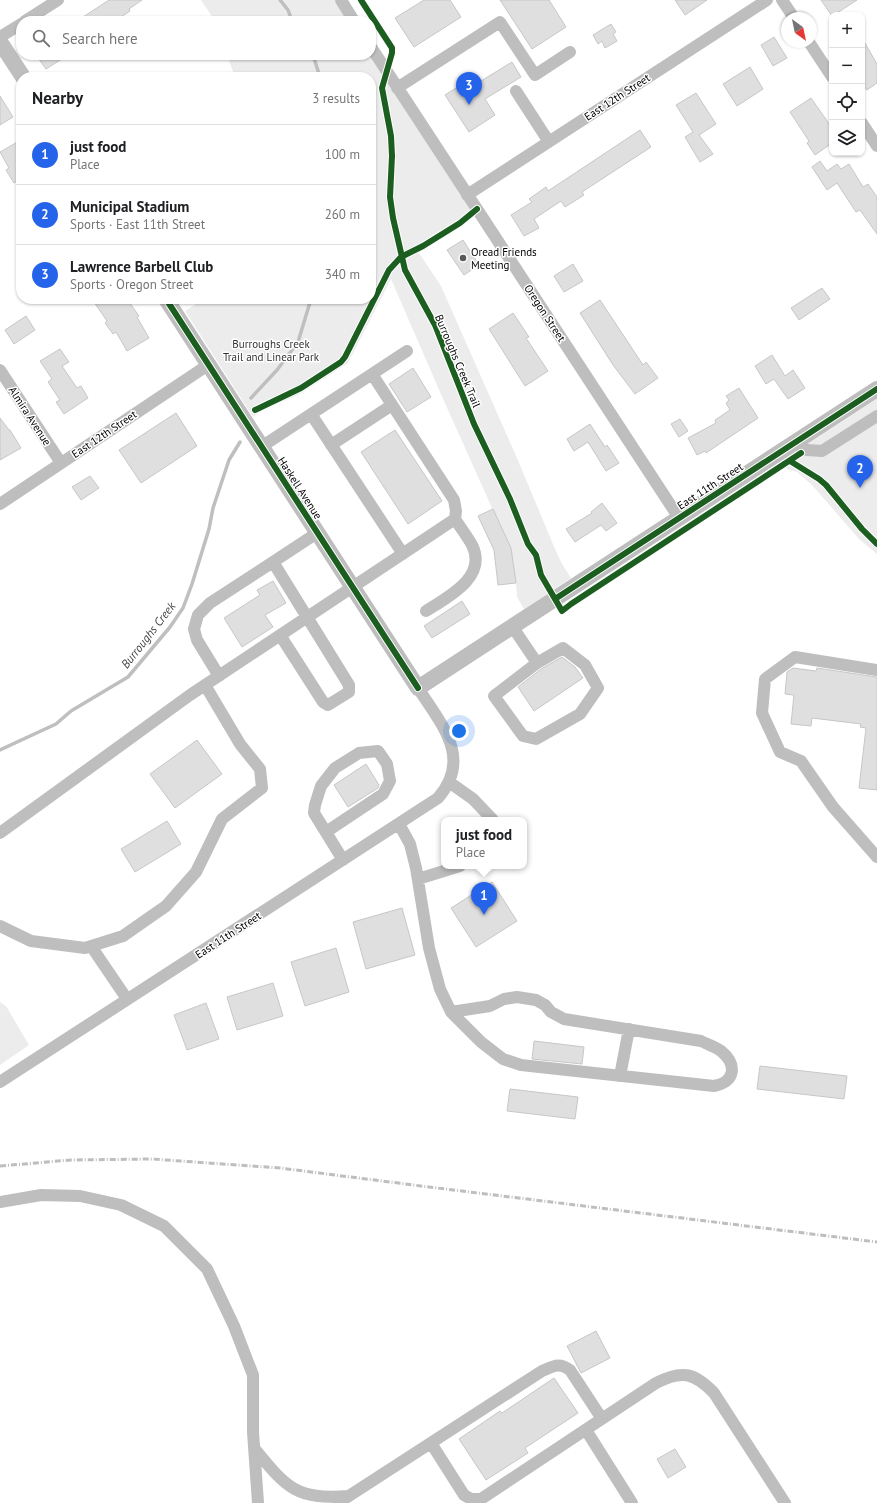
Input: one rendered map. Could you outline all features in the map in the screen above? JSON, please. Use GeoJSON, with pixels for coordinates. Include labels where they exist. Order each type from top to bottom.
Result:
{"type":"FeatureCollection","features":[{"type":"Feature","properties":{"kind":"main road"},"geometry":{"type":"LineString","coordinates":[[0,42],[20,72]]}},
{"type":"Feature","properties":{"kind":"main road","name":"Haskell Avenue"},"geometry":{"type":"LineString","coordinates":[[169,304],[418,688]]}},
{"type":"Feature","properties":{"kind":"main road","name":"East 11th Street"},"geometry":{"type":"LineString","coordinates":[[418,688],[877,389]]}},
{"type":"Feature","properties":{"kind":"street"},"geometry":{"type":"LineString","coordinates":[[33,16],[58,0]]}},
{"type":"Feature","properties":{"kind":"street"},"geometry":{"type":"LineString","coordinates":[[341,0],[351,16]]}},
{"type":"Feature","properties":{"kind":"street","name":"East 12th Street"},"geometry":{"type":"LineString","coordinates":[[467,195],[767,0]]}},
{"type":"Feature","properties":{"kind":"street"},"geometry":{"type":"LineString","coordinates":[[782,0],[790,12]]}},
{"type":"Feature","properties":{"kind":"street"},"geometry":{"type":"LineString","coordinates":[[397,88],[500,22],[535,75],[570,52]]}},
{"type":"Feature","properties":{"kind":"street"},"geometry":{"type":"LineString","coordinates":[[0,37],[16,27]]}},
{"type":"Feature","properties":{"kind":"street"},"geometry":{"type":"LineString","coordinates":[[813,48],[829,72]]}},
{"type":"Feature","properties":{"kind":"street","name":"Oregon Street"},"geometry":{"type":"LineString","coordinates":[[376,55],[679,518]]}},
{"type":"Feature","properties":{"kind":"street"},"geometry":{"type":"LineString","coordinates":[[516,91],[549,142]]}},
{"type":"Feature","properties":{"kind":"street"},"geometry":{"type":"LineString","coordinates":[[865,128],[877,146]]}},
{"type":"Feature","properties":{"kind":"street"},"geometry":{"type":"LineString","coordinates":[[261,447],[407,351]]}},
{"type":"Feature","properties":{"kind":"street","name":"East 12th Street"},"geometry":{"type":"LineString","coordinates":[[0,504],[208,365]]}},
{"type":"Feature","properties":{"kind":"street","name":"Almira Avenue"},"geometry":{"type":"LineString","coordinates":[[0,370],[61,463]]}},
{"type":"Feature","properties":{"kind":"street"},"geometry":{"type":"LineString","coordinates":[[372,374],[454,500],[456,511],[455,519],[472,545],[475,559],[472,574],[465,584],[426,611]]}},
{"type":"Feature","properties":{"kind":"street"},"geometry":{"type":"LineString","coordinates":[[331,445],[392,405]]}},
{"type":"Feature","properties":{"kind":"street"},"geometry":{"type":"LineString","coordinates":[[311,414],[403,554]]}},
{"type":"Feature","properties":{"kind":"street"},"geometry":{"type":"LineString","coordinates":[[795,443],[807,450],[822,451],[877,416]]}},
{"type":"Feature","properties":{"kind":"street"},"geometry":{"type":"LineString","coordinates":[[0,833],[204,685],[455,519]]}},
{"type":"Feature","properties":{"kind":"street"},"geometry":{"type":"LineString","coordinates":[[219,676],[196,640],[194,629],[198,615],[210,603],[317,533]]}},
{"type":"Feature","properties":{"kind":"street"},"geometry":{"type":"LineString","coordinates":[[273,562],[349,685],[349,692],[328,705],[323,702],[280,635]]}},
{"type":"Feature","properties":{"kind":"street"},"geometry":{"type":"LineString","coordinates":[[512,626],[537,663]]}},
{"type":"Feature","properties":{"kind":"street"},"geometry":{"type":"LineString","coordinates":[[563,648],[585,665],[598,688],[580,714],[536,739],[523,736],[494,696],[537,663],[563,648]]}},
{"type":"Feature","properties":{"kind":"street"},"geometry":{"type":"LineString","coordinates":[[877,670],[795,657],[765,679],[762,713],[780,752],[801,762],[833,807],[877,856]]}},
{"type":"Feature","properties":{"kind":"street"},"geometry":{"type":"LineString","coordinates":[[0,926],[31,941],[85,948],[123,936],[166,906],[196,872],[222,819],[262,788],[260,769],[240,744],[204,685]]}},
{"type":"Feature","properties":{"kind":"street","name":"Haskell Avenue"},"geometry":{"type":"LineString","coordinates":[[418,688],[443,727],[452,745],[454,759],[453,772],[449,782]]}},
{"type":"Feature","properties":{"kind":"street"},"geometry":{"type":"LineString","coordinates":[[326,832],[383,794],[390,781],[387,764],[378,751],[360,752],[335,768],[322,786],[315,805],[314,813],[343,860]]}},
{"type":"Feature","properties":{"kind":"street"},"geometry":{"type":"LineString","coordinates":[[449,782],[469,795],[490,817]]}},
{"type":"Feature","properties":{"kind":"street","name":"East 11th Street"},"geometry":{"type":"LineString","coordinates":[[0,1082],[438,798],[449,782]]}},
{"type":"Feature","properties":{"kind":"street"},"geometry":{"type":"LineString","coordinates":[[399,824],[410,844],[418,879],[429,948],[440,989],[451,1012],[481,1042],[503,1059],[521,1065],[714,1086],[727,1082],[732,1076],[732,1069],[727,1058],[721,1051],[701,1041],[564,1019],[551,1012],[545,1005],[536,1000],[518,997],[504,999],[490,1006],[451,1012]]}},
{"type":"Feature","properties":{"kind":"street"},"geometry":{"type":"LineString","coordinates":[[418,879],[450,869]]}},
{"type":"Feature","properties":{"kind":"street"},"geometry":{"type":"LineString","coordinates":[[91,946],[127,999]]}},
{"type":"Feature","properties":{"kind":"street"},"geometry":{"type":"LineString","coordinates":[[620,1076],[629,1029]]}},
{"type":"Feature","properties":{"kind":"street"},"geometry":{"type":"LineString","coordinates":[[0,1202],[41,1195],[80,1196],[121,1205],[164,1226],[207,1269],[234,1326],[253,1375],[254,1448],[258,1503]]}},
{"type":"Feature","properties":{"kind":"street"},"geometry":{"type":"LineString","coordinates":[[338,1503],[542,1371],[556,1366],[564,1366],[570,1370],[602,1419]]}},
{"type":"Feature","properties":{"kind":"street"},"geometry":{"type":"LineString","coordinates":[[431,1443],[464,1495],[471,1500],[482,1499],[656,1383],[670,1376],[682,1374],[695,1377],[714,1393],[785,1503]]}},
{"type":"Feature","properties":{"kind":"street"},"geometry":{"type":"LineString","coordinates":[[586,1430],[632,1503]]}},
{"type":"Feature","properties":{"kind":"street"},"geometry":{"type":"LineString","coordinates":[[254,1448],[279,1478],[289,1486],[313,1496],[350,1496]]}},
{"type":"Feature","properties":{"kind":"green space"},"geometry":{"type":"Polygon","coordinates":[[[201,0],[335,0],[345,16],[212,16],[201,0]]]}},
{"type":"Feature","properties":{"kind":"green space","name":"Burroughs Creek Trail and Linear Park"},"geometry":{"type":"Polygon","coordinates":[[[229,60],[373,60],[475,216],[419,253],[441,286],[517,458],[555,549],[571,578],[524,609],[517,597],[516,583],[492,508],[391,279],[348,363],[298,395],[263,410],[253,417],[185,311],[196,304],[376,304],[376,72],[233,72],[229,60]]]}},
{"type":"Feature","properties":{"kind":"green space"},"geometry":{"type":"Polygon","coordinates":[[[877,399],[877,554],[859,539],[812,485],[797,472],[787,469],[782,461],[877,399]]]}},
{"type":"Feature","properties":{"kind":"green space"},"geometry":{"type":"Polygon","coordinates":[[[0,1002],[6,1006],[29,1045],[0,1065],[0,1002]]]}},
{"type":"Feature","properties":{"kind":"building"},"geometry":{"type":"Polygon","coordinates":[[[109,0],[142,0],[129,9],[130,11],[122,16],[85,16],[109,0]]]}},
{"type":"Feature","properties":{"kind":"building"},"geometry":{"type":"Polygon","coordinates":[[[424,0],[450,0],[461,17],[414,47],[395,18],[424,0]]]}},
{"type":"Feature","properties":{"kind":"building"},"geometry":{"type":"Polygon","coordinates":[[[500,0],[549,0],[566,27],[532,49],[500,0]]]}},
{"type":"Feature","properties":{"kind":"building"},"geometry":{"type":"Polygon","coordinates":[[[675,0],[707,0],[685,15],[675,0]]]}},
{"type":"Feature","properties":{"kind":"building"},"geometry":{"type":"Polygon","coordinates":[[[821,0],[857,0],[839,12],[829,12],[821,0]]]}},
{"type":"Feature","properties":{"kind":"building"},"geometry":{"type":"Polygon","coordinates":[[[611,24],[616,32],[613,34],[617,41],[605,48],[602,41],[598,44],[593,35],[611,24]]]}},
{"type":"Feature","properties":{"kind":"building"},"geometry":{"type":"Polygon","coordinates":[[[774,37],[787,58],[773,66],[761,45],[774,37]]]}},
{"type":"Feature","properties":{"kind":"building"},"geometry":{"type":"Polygon","coordinates":[[[865,43],[877,64],[877,83],[867,90],[865,88],[865,43]]]}},
{"type":"Feature","properties":{"kind":"building"},"geometry":{"type":"Polygon","coordinates":[[[40,60],[60,60],[46,69],[40,60]]]}},
{"type":"Feature","properties":{"kind":"building"},"geometry":{"type":"Polygon","coordinates":[[[512,62],[521,77],[485,99],[495,115],[469,132],[445,95],[472,78],[476,84],[512,62]]]}},
{"type":"Feature","properties":{"kind":"building"},"geometry":{"type":"Polygon","coordinates":[[[750,67],[763,89],[737,106],[723,84],[750,67]]]}},
{"type":"Feature","properties":{"kind":"building"},"geometry":{"type":"Polygon","coordinates":[[[696,93],[716,124],[699,135],[713,154],[700,162],[685,137],[693,132],[676,105],[696,93]]]}},
{"type":"Feature","properties":{"kind":"building"},"geometry":{"type":"Polygon","coordinates":[[[0,96],[13,117],[0,125],[0,96]]]}},
{"type":"Feature","properties":{"kind":"building"},"geometry":{"type":"Polygon","coordinates":[[[811,98],[829,124],[829,145],[815,155],[807,143],[809,141],[790,112],[811,98]]]}},
{"type":"Feature","properties":{"kind":"building"},"geometry":{"type":"Polygon","coordinates":[[[640,130],[651,147],[582,192],[584,195],[565,207],[561,201],[534,219],[539,228],[524,236],[511,215],[532,202],[529,199],[546,187],[548,191],[640,130]]]}},
{"type":"Feature","properties":{"kind":"building"},"geometry":{"type":"Polygon","coordinates":[[[16,143],[16,182],[14,183],[6,170],[9,168],[0,152],[16,143]]]}},
{"type":"Feature","properties":{"kind":"building"},"geometry":{"type":"Polygon","coordinates":[[[820,161],[827,171],[837,164],[841,169],[849,164],[863,187],[868,184],[877,197],[877,234],[860,210],[856,212],[837,183],[827,190],[812,167],[820,161]]]}},
{"type":"Feature","properties":{"kind":"building","name":"Oread Friends Meeting"},"geometry":{"type":"Polygon","coordinates":[[[463,240],[479,265],[464,275],[447,250],[463,240]]]}},
{"type":"Feature","properties":{"kind":"building"},"geometry":{"type":"Polygon","coordinates":[[[573,264],[583,281],[564,292],[554,276],[573,264]]]}},
{"type":"Feature","properties":{"kind":"building"},"geometry":{"type":"Polygon","coordinates":[[[822,288],[830,299],[799,320],[791,308],[822,288]]]}},
{"type":"Feature","properties":{"kind":"building"},"geometry":{"type":"Polygon","coordinates":[[[600,300],[643,365],[646,362],[658,378],[635,394],[613,365],[580,313],[600,300]]]}},
{"type":"Feature","properties":{"kind":"building"},"geometry":{"type":"Polygon","coordinates":[[[95,304],[131,304],[139,316],[137,317],[149,338],[127,351],[116,332],[113,334],[105,323],[107,321],[95,304]]]}},
{"type":"Feature","properties":{"kind":"building"},"geometry":{"type":"Polygon","coordinates":[[[513,313],[529,337],[526,338],[548,371],[525,386],[489,329],[513,313]]]}},
{"type":"Feature","properties":{"kind":"building"},"geometry":{"type":"Polygon","coordinates":[[[26,316],[35,330],[14,344],[5,330],[26,316]]]}},
{"type":"Feature","properties":{"kind":"building"},"geometry":{"type":"Polygon","coordinates":[[[60,349],[69,362],[62,366],[77,388],[81,386],[88,398],[64,414],[56,402],[60,400],[48,382],[52,379],[40,361],[60,349]]]}},
{"type":"Feature","properties":{"kind":"building"},"geometry":{"type":"Polygon","coordinates":[[[772,355],[785,376],[793,370],[805,388],[788,399],[774,379],[766,384],[755,366],[772,355]]]}},
{"type":"Feature","properties":{"kind":"building"},"geometry":{"type":"Polygon","coordinates":[[[413,368],[431,397],[407,412],[389,384],[413,368]]]}},
{"type":"Feature","properties":{"kind":"building"},"geometry":{"type":"Polygon","coordinates":[[[739,388],[758,418],[706,453],[705,451],[697,455],[688,438],[716,423],[715,420],[730,410],[726,403],[729,400],[726,396],[739,388]]]}},
{"type":"Feature","properties":{"kind":"building"},"geometry":{"type":"Polygon","coordinates":[[[176,413],[197,446],[141,483],[119,450],[176,413]]]}},
{"type":"Feature","properties":{"kind":"building"},"geometry":{"type":"Polygon","coordinates":[[[0,418],[10,430],[21,448],[0,460],[0,418]]]}},
{"type":"Feature","properties":{"kind":"building"},"geometry":{"type":"Polygon","coordinates":[[[680,419],[688,431],[679,437],[671,424],[680,419]]]}},
{"type":"Feature","properties":{"kind":"building"},"geometry":{"type":"Polygon","coordinates":[[[590,424],[605,447],[607,445],[619,463],[606,471],[588,442],[574,451],[567,439],[590,424]]]}},
{"type":"Feature","properties":{"kind":"building"},"geometry":{"type":"Polygon","coordinates":[[[395,430],[442,501],[408,524],[361,452],[395,430]]]}},
{"type":"Feature","properties":{"kind":"building"},"geometry":{"type":"Polygon","coordinates":[[[90,476],[99,488],[81,500],[72,487],[90,476]]]}},
{"type":"Feature","properties":{"kind":"building"},"geometry":{"type":"Polygon","coordinates":[[[602,503],[617,523],[606,531],[601,525],[575,542],[566,529],[592,513],[591,512],[602,503]]]}},
{"type":"Feature","properties":{"kind":"building"},"geometry":{"type":"Polygon","coordinates":[[[493,509],[511,548],[516,583],[498,585],[494,550],[478,516],[493,509]]]}},
{"type":"Feature","properties":{"kind":"building"},"geometry":{"type":"Polygon","coordinates":[[[273,581],[286,603],[265,615],[273,627],[242,647],[224,618],[260,595],[257,590],[273,581]]]}},
{"type":"Feature","properties":{"kind":"building"},"geometry":{"type":"Polygon","coordinates":[[[462,601],[470,614],[432,638],[424,626],[462,601]]]}},
{"type":"Feature","properties":{"kind":"building"},"geometry":{"type":"Polygon","coordinates":[[[562,657],[575,667],[583,678],[534,711],[518,687],[541,669],[562,657]]]}},
{"type":"Feature","properties":{"kind":"building"},"geometry":{"type":"Polygon","coordinates":[[[793,668],[816,671],[817,668],[877,677],[877,790],[859,788],[866,728],[860,727],[861,724],[812,718],[811,726],[791,724],[794,695],[785,694],[787,672],[793,668]]]}},
{"type":"Feature","properties":{"kind":"building"},"geometry":{"type":"Polygon","coordinates":[[[197,740],[222,774],[175,808],[150,774],[197,740]]]}},
{"type":"Feature","properties":{"kind":"building"},"geometry":{"type":"Polygon","coordinates":[[[366,764],[379,785],[378,788],[348,807],[334,785],[366,764]]]}},
{"type":"Feature","properties":{"kind":"building"},"geometry":{"type":"Polygon","coordinates":[[[167,821],[181,844],[135,872],[121,849],[167,821]]]}},
{"type":"Feature","properties":{"kind":"building"},"geometry":{"type":"Polygon","coordinates":[[[492,882],[517,921],[476,947],[451,908],[492,882]]]}},
{"type":"Feature","properties":{"kind":"building"},"geometry":{"type":"Polygon","coordinates":[[[402,908],[415,955],[366,969],[353,922],[402,908]]]}},
{"type":"Feature","properties":{"kind":"building"},"geometry":{"type":"Polygon","coordinates":[[[336,948],[349,992],[305,1006],[291,962],[336,948]]]}},
{"type":"Feature","properties":{"kind":"building"},"geometry":{"type":"Polygon","coordinates":[[[273,983],[283,1016],[237,1030],[227,997],[273,983]]]}},
{"type":"Feature","properties":{"kind":"building"},"geometry":{"type":"Polygon","coordinates":[[[206,1003],[219,1039],[187,1050],[174,1015],[206,1003]]]}},
{"type":"Feature","properties":{"kind":"building"},"geometry":{"type":"Polygon","coordinates":[[[534,1041],[584,1047],[582,1064],[532,1059],[534,1041]]]}},
{"type":"Feature","properties":{"kind":"building"},"geometry":{"type":"Polygon","coordinates":[[[760,1066],[847,1076],[844,1099],[757,1089],[760,1066]]]}},
{"type":"Feature","properties":{"kind":"building"},"geometry":{"type":"Polygon","coordinates":[[[510,1089],[578,1097],[575,1119],[507,1111],[510,1089]]]}},
{"type":"Feature","properties":{"kind":"building"},"geometry":{"type":"Polygon","coordinates":[[[596,1331],[610,1358],[581,1373],[567,1346],[596,1331]]]}},
{"type":"Feature","properties":{"kind":"building"},"geometry":{"type":"Polygon","coordinates":[[[554,1378],[578,1413],[525,1448],[528,1453],[486,1480],[459,1439],[500,1411],[502,1413],[554,1378]]]}},
{"type":"Feature","properties":{"kind":"building"},"geometry":{"type":"Polygon","coordinates":[[[675,1449],[686,1467],[668,1478],[657,1459],[675,1449]]]}},
{"type":"Feature","properties":{"kind":"waterway","name":"Burroughs Creek"},"geometry":{"type":"LineString","coordinates":[[280,0],[288,10],[290,16]]}},
{"type":"Feature","properties":{"kind":"waterway","name":"Burroughs Creek"},"geometry":{"type":"LineString","coordinates":[[315,60],[318,72]]}},
{"type":"Feature","properties":{"kind":"waterway","name":"Burroughs Creek"},"geometry":{"type":"LineString","coordinates":[[251,398],[277,370],[298,342],[309,304]]}},
{"type":"Feature","properties":{"kind":"waterway","name":"Burroughs Creek"},"geometry":{"type":"LineString","coordinates":[[0,750],[56,724],[71,711],[128,677],[170,627],[183,608],[192,584],[209,529],[213,508],[229,460],[240,442]]}},
{"type":"Feature","properties":{"kind":"railway"},"geometry":{"type":"LineString","coordinates":[[0,1166],[71,1160],[152,1159],[280,1168],[877,1242]]}},
{"type":"Feature","properties":{"kind":"cycle path","name":"Burroughs Creek Trail"},"geometry":{"type":"LineString","coordinates":[[361,0],[371,16]]}},
{"type":"Feature","properties":{"kind":"cycle path","name":"Burroughs Creek Trail"},"geometry":{"type":"LineString","coordinates":[[376,23],[392,48],[392,53],[382,88],[391,136],[392,156],[390,197],[393,218],[405,270],[435,325],[474,424],[510,499],[528,544],[536,555],[541,575],[562,611],[801,453]]}},
{"type":"Feature","properties":{"kind":"cycle path"},"geometry":{"type":"LineString","coordinates":[[376,296],[389,270],[401,257],[423,246],[460,223],[477,209]]}},
{"type":"Feature","properties":{"kind":"cycle path"},"geometry":{"type":"LineString","coordinates":[[169,304],[418,688]]}},
{"type":"Feature","properties":{"kind":"cycle path"},"geometry":{"type":"LineString","coordinates":[[255,410],[301,388],[341,362],[372,304]]}},
{"type":"Feature","properties":{"kind":"cycle path"},"geometry":{"type":"LineString","coordinates":[[555,599],[877,389]]}},
{"type":"Feature","properties":{"kind":"cycle path"},"geometry":{"type":"LineString","coordinates":[[790,461],[826,485],[862,529],[877,544]]}},
{"type":"Feature","properties":{"kind":"place","name":"Lawrence Barbell Club"},"geometry":{"type":"Point","coordinates":[469,105]}},
{"type":"Feature","properties":{"kind":"place","name":"Oread Friends Meeting"},"geometry":{"type":"Point","coordinates":[463,258]}},
{"type":"Feature","properties":{"kind":"place","name":"Municipal Stadium"},"geometry":{"type":"Point","coordinates":[860,488]}},
{"type":"Feature","properties":{"kind":"place","name":"just food"},"geometry":{"type":"Point","coordinates":[484,915]}}]}
